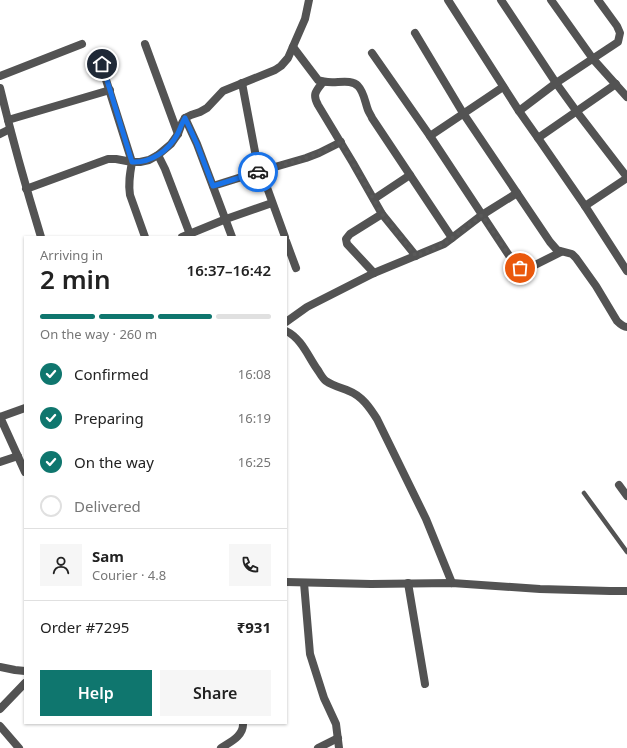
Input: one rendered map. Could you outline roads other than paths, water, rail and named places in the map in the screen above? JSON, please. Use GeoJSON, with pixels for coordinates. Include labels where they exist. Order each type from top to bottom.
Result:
{"type":"FeatureCollection","features":[{"type":"Feature","properties":{"kind":"street"},"geometry":{"type":"LineString","coordinates":[[26,189],[108,159],[140,162],[149,160],[158,155],[171,144],[178,134],[185,118],[207,108],[223,92],[281,66],[288,58],[305,19],[309,0]]}},
{"type":"Feature","properties":{"kind":"street"},"geometry":{"type":"LineString","coordinates":[[448,0],[518,111],[585,206],[627,272]]}},
{"type":"Feature","properties":{"kind":"street"},"geometry":{"type":"LineString","coordinates":[[501,0],[556,84],[627,178],[585,206]]}},
{"type":"Feature","properties":{"kind":"street"},"geometry":{"type":"LineString","coordinates":[[551,0],[593,59],[627,96]]}},
{"type":"Feature","properties":{"kind":"street"},"geometry":{"type":"LineString","coordinates":[[518,111],[618,42],[620,33],[617,26],[598,0]]}},
{"type":"Feature","properties":{"kind":"street"},"geometry":{"type":"LineString","coordinates":[[414,33],[463,113],[550,242],[557,250],[572,254],[576,258],[596,286],[617,321],[627,327]]}},
{"type":"Feature","properties":{"kind":"street"},"geometry":{"type":"LineString","coordinates":[[0,76],[82,44]]}},
{"type":"Feature","properties":{"kind":"street"},"geometry":{"type":"LineString","coordinates":[[145,44],[178,134]]}},
{"type":"Feature","properties":{"kind":"street"},"geometry":{"type":"LineString","coordinates":[[293,47],[315,77],[323,82],[353,82],[358,86],[362,92],[372,118],[452,238]]}},
{"type":"Feature","properties":{"kind":"street"},"geometry":{"type":"LineString","coordinates":[[372,53],[430,136],[514,263],[520,268],[529,268],[561,252]]}},
{"type":"Feature","properties":{"kind":"street"},"geometry":{"type":"LineString","coordinates":[[102,64],[132,162],[129,189],[130,195],[145,236]]}},
{"type":"Feature","properties":{"kind":"street"},"geometry":{"type":"LineString","coordinates":[[323,82],[316,91],[315,100],[382,214],[416,256]]}},
{"type":"Feature","properties":{"kind":"street"},"geometry":{"type":"LineString","coordinates":[[242,83],[256,157],[284,236]]}},
{"type":"Feature","properties":{"kind":"street"},"geometry":{"type":"LineString","coordinates":[[538,138],[616,84]]}},
{"type":"Feature","properties":{"kind":"street"},"geometry":{"type":"LineString","coordinates":[[430,136],[503,87]]}},
{"type":"Feature","properties":{"kind":"street"},"geometry":{"type":"LineString","coordinates":[[0,88],[26,189],[41,236]]}},
{"type":"Feature","properties":{"kind":"street"},"geometry":{"type":"LineString","coordinates":[[8,120],[110,90]]}},
{"type":"Feature","properties":{"kind":"street"},"geometry":{"type":"LineString","coordinates":[[185,118],[197,144],[232,236]]}},
{"type":"Feature","properties":{"kind":"street"},"geometry":{"type":"LineString","coordinates":[[0,134],[10,129]]}},
{"type":"Feature","properties":{"kind":"street"},"geometry":{"type":"LineString","coordinates":[[213,186],[306,158],[341,142]]}},
{"type":"Feature","properties":{"kind":"street"},"geometry":{"type":"LineString","coordinates":[[158,155],[187,236],[226,219],[272,203]]}},
{"type":"Feature","properties":{"kind":"street"},"geometry":{"type":"LineString","coordinates":[[374,199],[410,175]]}},
{"type":"Feature","properties":{"kind":"street"},"geometry":{"type":"LineString","coordinates":[[287,321],[308,307],[374,274],[433,249],[452,238],[482,215],[517,193]]}},
{"type":"Feature","properties":{"kind":"street"},"geometry":{"type":"LineString","coordinates":[[374,274],[347,244],[346,239],[350,234],[382,214]]}},
{"type":"Feature","properties":{"kind":"street"},"geometry":{"type":"LineString","coordinates":[[287,244],[296,268]]}},
{"type":"Feature","properties":{"kind":"street"},"geometry":{"type":"LineString","coordinates":[[287,332],[296,338],[327,382],[336,387],[350,391],[360,397],[369,406],[377,419],[426,519],[452,583]]}},
{"type":"Feature","properties":{"kind":"street"},"geometry":{"type":"LineString","coordinates":[[24,408],[0,417],[24,470]]}},
{"type":"Feature","properties":{"kind":"street"},"geometry":{"type":"LineString","coordinates":[[0,462],[18,456]]}},
{"type":"Feature","properties":{"kind":"street"},"geometry":{"type":"LineString","coordinates":[[619,485],[627,496]]}},
{"type":"Feature","properties":{"kind":"street"},"geometry":{"type":"LineString","coordinates":[[287,582],[452,583],[627,591]]}},
{"type":"Feature","properties":{"kind":"street"},"geometry":{"type":"LineString","coordinates":[[304,583],[310,654],[324,698],[336,724],[339,748]]}},
{"type":"Feature","properties":{"kind":"street"},"geometry":{"type":"LineString","coordinates":[[408,583],[425,684]]}},
{"type":"Feature","properties":{"kind":"street"},"geometry":{"type":"LineString","coordinates":[[0,667],[24,671]]}},
{"type":"Feature","properties":{"kind":"street"},"geometry":{"type":"LineString","coordinates":[[0,709],[24,683]]}},
{"type":"Feature","properties":{"kind":"street"},"geometry":{"type":"LineString","coordinates":[[221,748],[240,735],[244,728],[243,724]]}},
{"type":"Feature","properties":{"kind":"street"},"geometry":{"type":"LineString","coordinates":[[0,726],[19,748]]}},
{"type":"Feature","properties":{"kind":"street"},"geometry":{"type":"LineString","coordinates":[[318,748],[338,738]]}},
{"type":"Feature","properties":{"kind":"lane"},"geometry":{"type":"LineString","coordinates":[[584,493],[627,552]]}}]}
